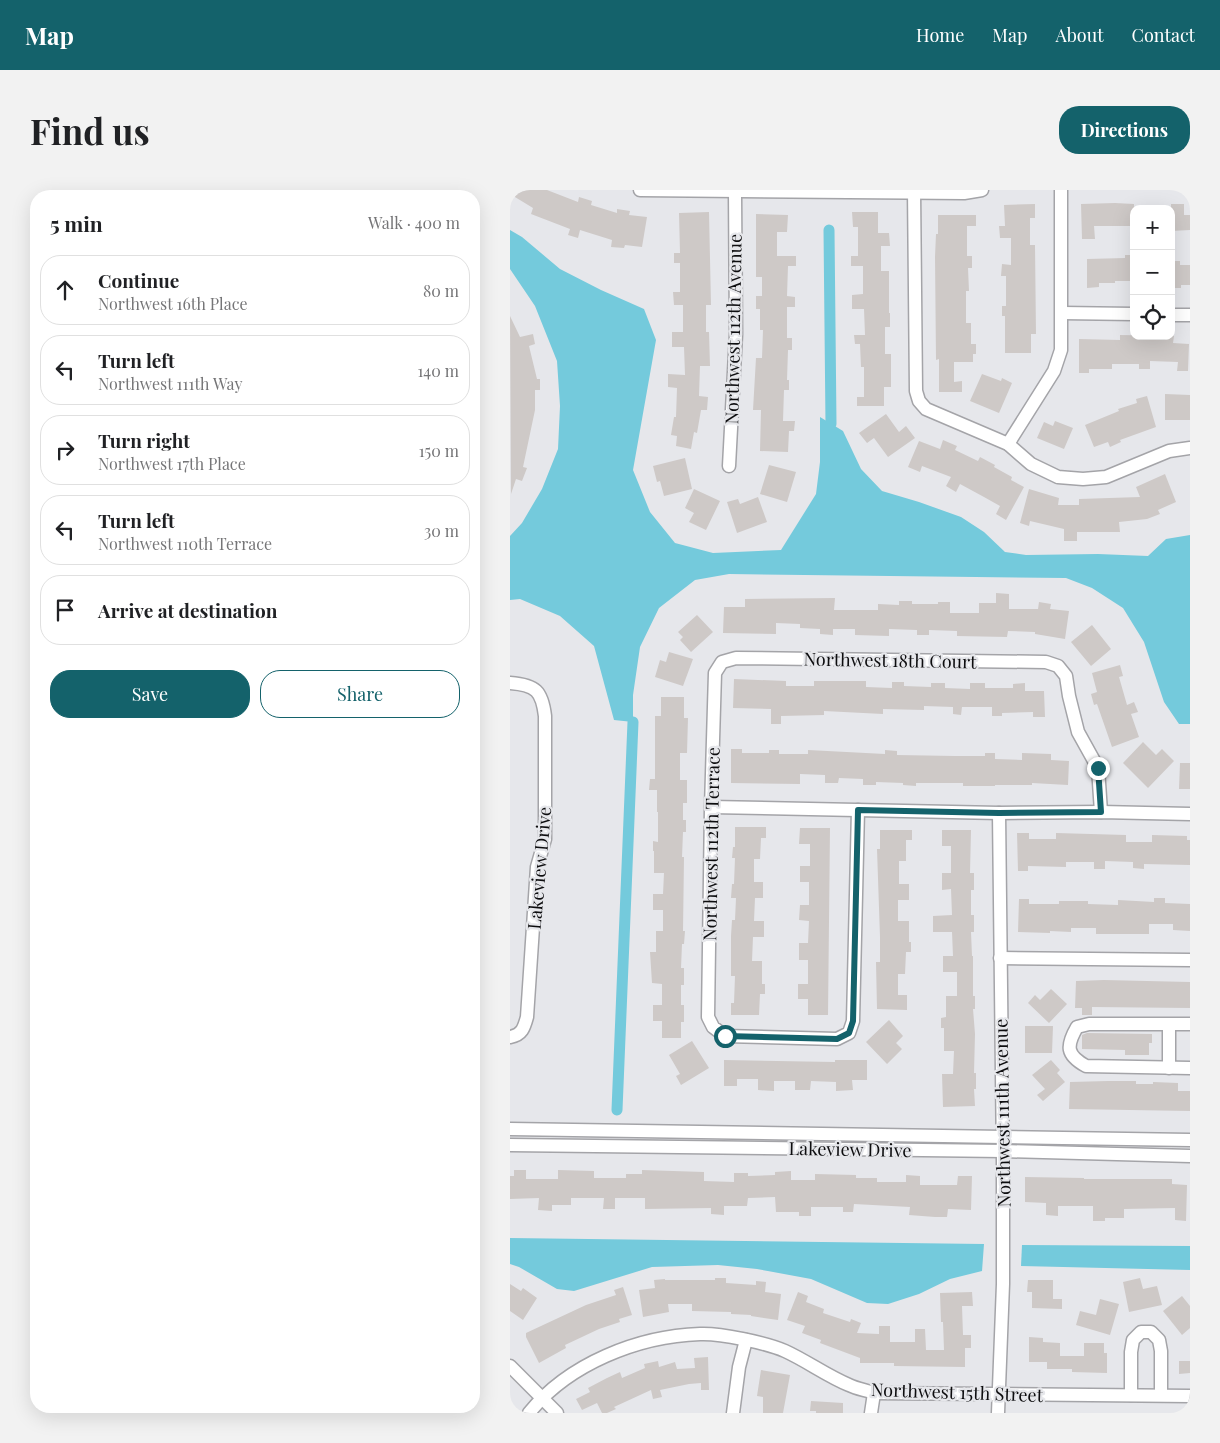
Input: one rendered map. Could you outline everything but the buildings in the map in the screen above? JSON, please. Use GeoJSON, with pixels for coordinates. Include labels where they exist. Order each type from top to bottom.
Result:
{"type":"FeatureCollection","features":[{"type":"Feature","properties":{"kind":"street"},"geometry":{"type":"LineString","coordinates":[[640,190],[734,192],[914,191],[964,193],[982,190]]}},
{"type":"Feature","properties":{"kind":"street"},"geometry":{"type":"LineString","coordinates":[[1008,444],[1054,371],[1061,350],[1061,190]]}},
{"type":"Feature","properties":{"kind":"street"},"geometry":{"type":"LineString","coordinates":[[914,191],[916,391],[919,401],[926,409],[1008,444],[1031,464],[1058,476],[1083,479],[1106,477],[1170,451],[1190,448]]}},
{"type":"Feature","properties":{"kind":"street","name":"Northwest 112th Avenue"},"geometry":{"type":"LineString","coordinates":[[729,466],[736,334],[734,192]]}},
{"type":"Feature","properties":{"kind":"street"},"geometry":{"type":"LineString","coordinates":[[1062,313],[1130,314]]}},
{"type":"Feature","properties":{"kind":"street"},"geometry":{"type":"LineString","coordinates":[[1175,315],[1190,315]]}},
{"type":"Feature","properties":{"kind":"street","name":"Northwest 18th Court"},"geometry":{"type":"LineString","coordinates":[[722,662],[736,658],[1046,662],[1058,666],[1066,676],[1078,732],[1098,768],[1101,812]]}},
{"type":"Feature","properties":{"kind":"street","name":"Northwest 112th Terrace"},"geometry":{"type":"LineString","coordinates":[[722,662],[715,673],[708,1017],[713,1027],[725,1036],[837,1039],[849,1033],[853,1021],[858,810]]}},
{"type":"Feature","properties":{"kind":"street","name":"Lakeview Drive"},"geometry":{"type":"LineString","coordinates":[[510,683],[535,690],[543,700],[545,716],[545,839],[537,867],[527,1017],[524,1029],[518,1036],[510,1037]]}},
{"type":"Feature","properties":{"kind":"street"},"geometry":{"type":"LineString","coordinates":[[711,807],[999,813],[1101,812],[1190,814]]}},
{"type":"Feature","properties":{"kind":"street","name":"Northwest 111th Avenue"},"geometry":{"type":"LineString","coordinates":[[998,1413],[1002,1284],[1003,1151],[999,813]]}},
{"type":"Feature","properties":{"kind":"street"},"geometry":{"type":"LineString","coordinates":[[1000,958],[1190,960]]}},
{"type":"Feature","properties":{"kind":"street"},"geometry":{"type":"LineString","coordinates":[[1190,1024],[1089,1024],[1077,1027],[1070,1038],[1070,1052],[1074,1059],[1086,1066],[1190,1068]]}},
{"type":"Feature","properties":{"kind":"street"},"geometry":{"type":"LineString","coordinates":[[1170,1025],[1170,1068]]}},
{"type":"Feature","properties":{"kind":"street","name":"Lakeview Drive"},"geometry":{"type":"LineString","coordinates":[[510,1129],[1190,1140]]}},
{"type":"Feature","properties":{"kind":"street","name":"Lakeview Drive"},"geometry":{"type":"LineString","coordinates":[[510,1144],[1003,1151],[1190,1156]]}},
{"type":"Feature","properties":{"kind":"street"},"geometry":{"type":"LineString","coordinates":[[1131,1395],[1132,1340],[1141,1332],[1151,1332],[1159,1340],[1162,1351],[1162,1395]]}},
{"type":"Feature","properties":{"kind":"street","name":"Northwest 15th Street"},"geometry":{"type":"LineString","coordinates":[[529,1413],[541,1397],[575,1373],[614,1352],[654,1340],[701,1334],[746,1340],[785,1351],[850,1385],[874,1393],[1190,1396]]}},
{"type":"Feature","properties":{"kind":"street"},"geometry":{"type":"LineString","coordinates":[[733,1413],[746,1340]]}},
{"type":"Feature","properties":{"kind":"street"},"geometry":{"type":"LineString","coordinates":[[510,1366],[557,1413]]}},
{"type":"Feature","properties":{"kind":"street"},"geometry":{"type":"LineString","coordinates":[[871,1413],[874,1393]]}},
{"type":"Feature","properties":{"kind":"water"},"geometry":{"type":"Polygon","coordinates":[[[510,230],[522,237],[560,269],[644,309],[656,340],[633,470],[650,512],[675,543],[713,553],[781,550],[816,494],[820,462],[820,417],[843,431],[861,469],[882,491],[961,517],[984,532],[1005,552],[1026,555],[1098,554],[1148,556],[1166,539],[1190,535],[1190,724],[1179,724],[1164,702],[1144,642],[1123,608],[1092,588],[1066,578],[729,574],[695,580],[659,608],[640,647],[633,695],[633,722],[614,720],[594,646],[560,616],[520,599],[510,600],[510,536],[522,523],[542,489],[558,449],[560,406],[557,361],[535,306],[510,269],[510,230]]]}},
{"type":"Feature","properties":{"kind":"water"},"geometry":{"type":"Polygon","coordinates":[[[510,1238],[984,1244],[982,1271],[950,1279],[919,1294],[888,1304],[867,1303],[811,1279],[757,1269],[718,1265],[652,1267],[574,1291],[557,1289],[519,1267],[510,1264],[510,1238]]]}},
{"type":"Feature","properties":{"kind":"water"},"geometry":{"type":"Polygon","coordinates":[[[1022,1245],[1190,1246],[1190,1270],[1021,1266],[1022,1245]]]}},
{"type":"Feature","properties":{"kind":"waterway"},"geometry":{"type":"LineString","coordinates":[[829,230],[831,424]]}},
{"type":"Feature","properties":{"kind":"waterway"},"geometry":{"type":"LineString","coordinates":[[617,1110],[633,722]]}},
{"type":"Feature","properties":{"kind":"route"},"geometry":{"type":"LineString","coordinates":[[725,1036],[837,1039],[849,1033],[853,1021],[858,810],[999,813],[1101,812],[1098,768]]}}]}
